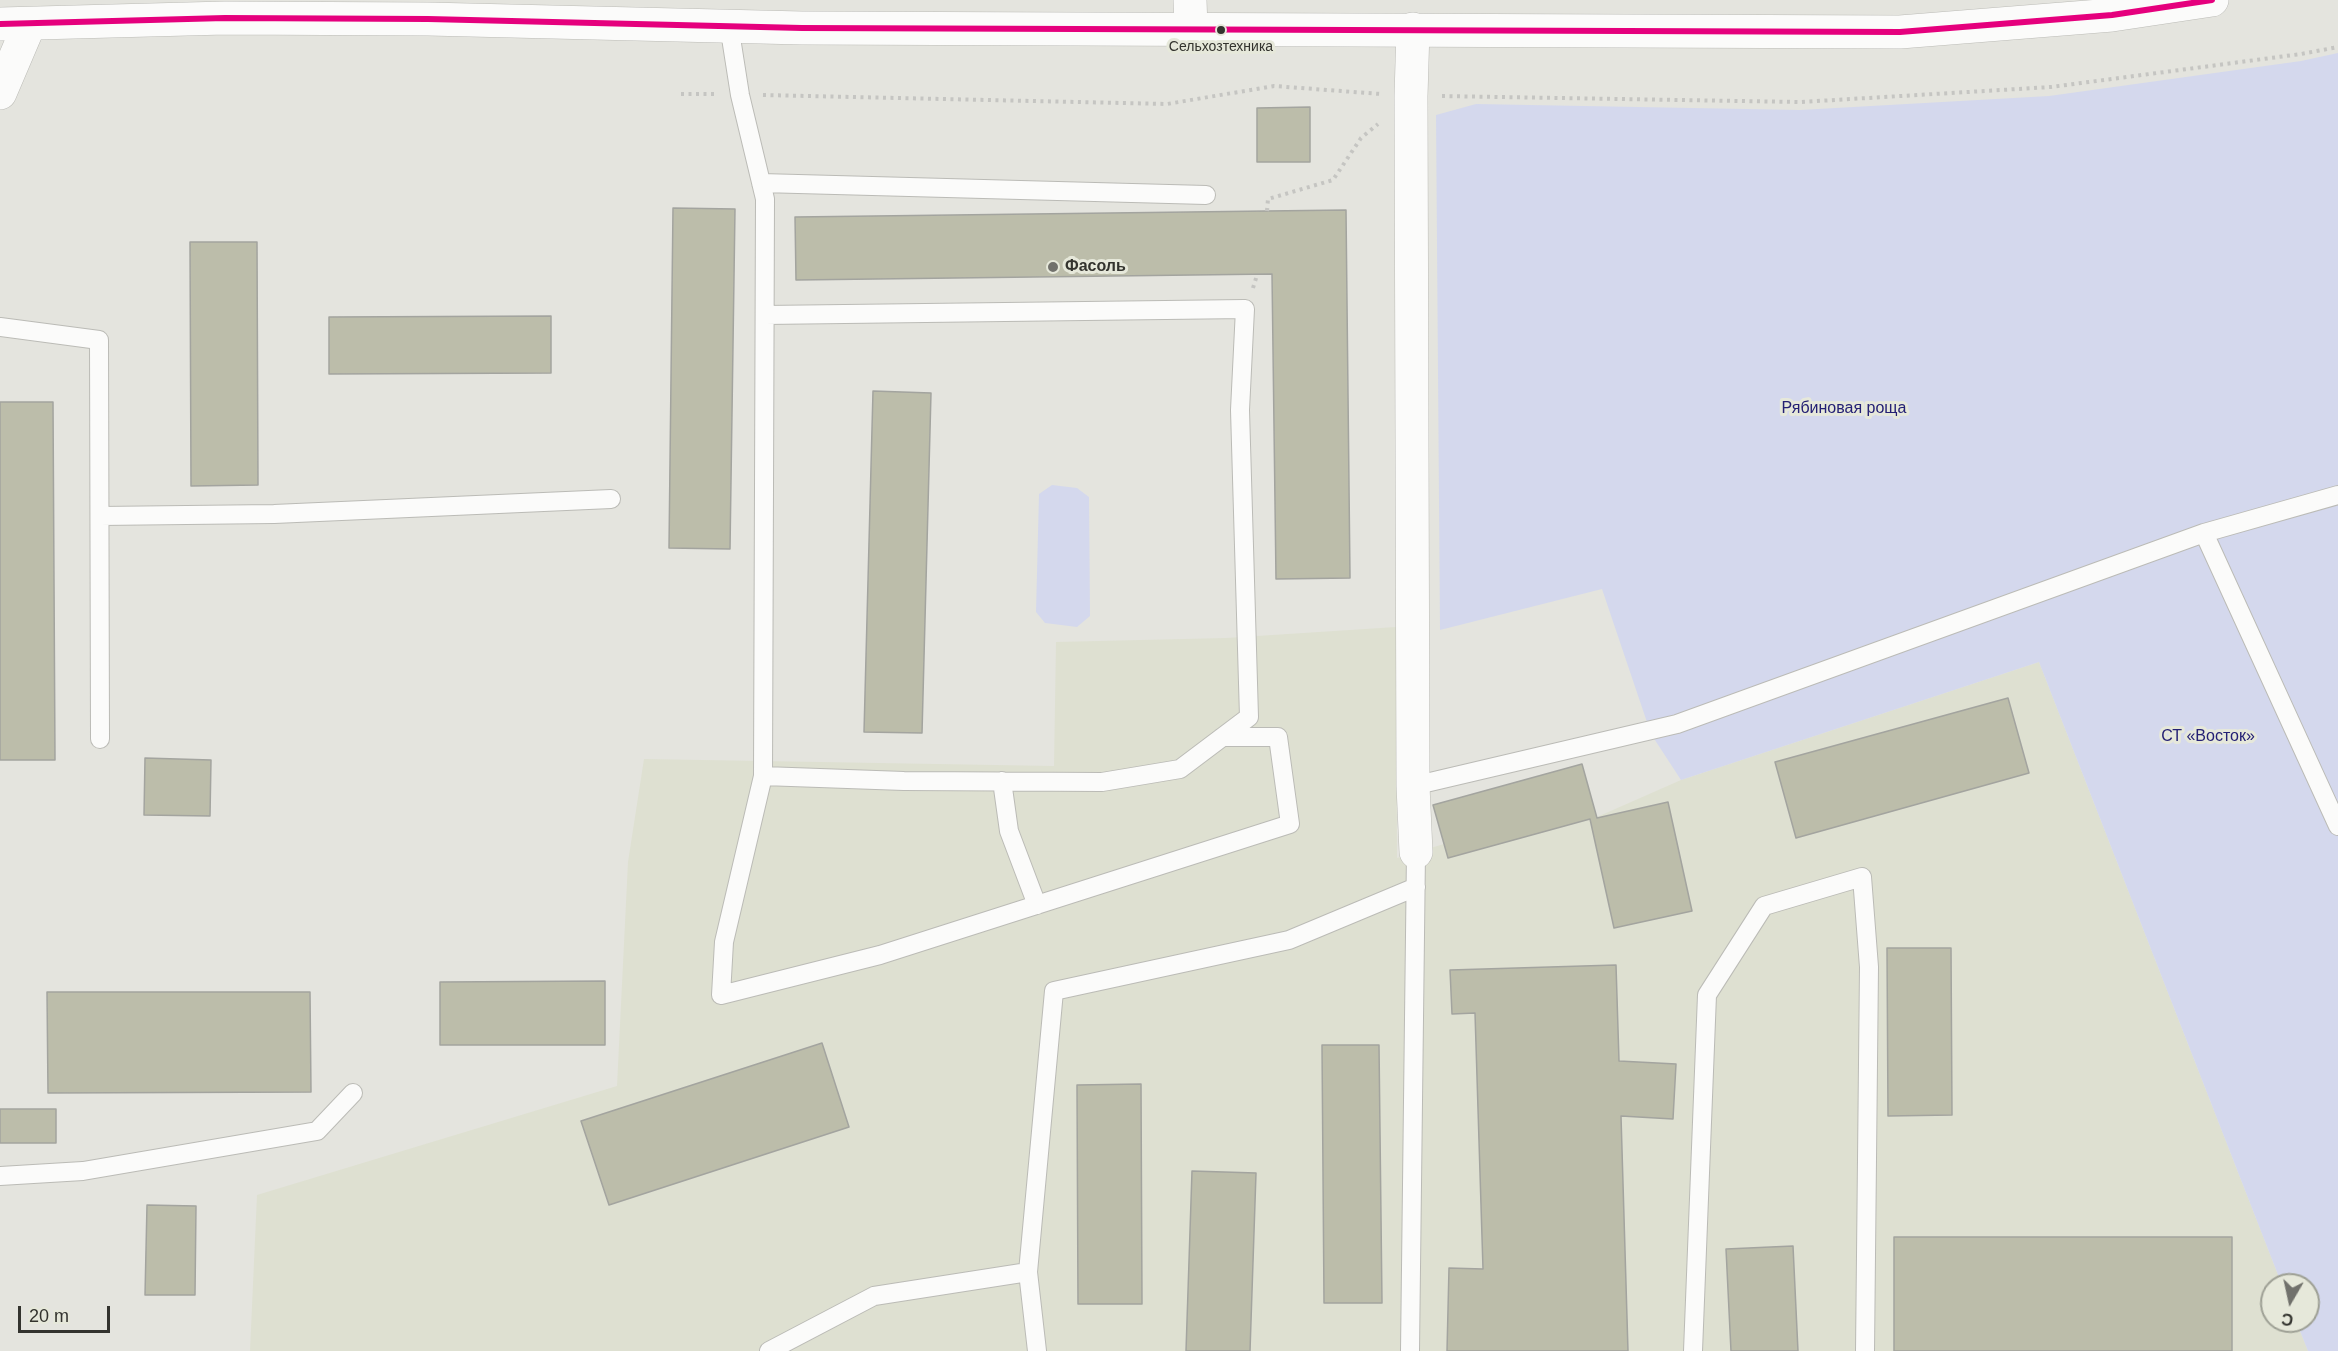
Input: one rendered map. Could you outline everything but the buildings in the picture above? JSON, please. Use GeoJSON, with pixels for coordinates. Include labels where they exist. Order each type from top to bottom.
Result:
{"type":"FeatureCollection","features":[{"type":"Feature","properties":{"kind":"main road"},"geometry":{"type":"LineString","coordinates":[[0,93],[15,25],[101,12],[225,18],[428,19],[802,28],[1190,14],[1413,29],[1900,32],[2112,15],[2212,0]]}},
{"type":"Feature","properties":{"kind":"main road"},"geometry":{"type":"LineString","coordinates":[[1413,29],[1411,96],[1413,786],[1416,852]]}},
{"type":"Feature","properties":{"kind":"lane"},"geometry":{"type":"LineString","coordinates":[[729,25],[740,95],[765,199],[763,776],[724,942],[721,995],[880,955],[1290,824],[1278,737],[1222,738]]}},
{"type":"Feature","properties":{"kind":"lane"},"geometry":{"type":"LineString","coordinates":[[761,183],[1206,195]]}},
{"type":"Feature","properties":{"kind":"lane"},"geometry":{"type":"LineString","coordinates":[[763,776],[1102,782],[1180,769],[1249,717],[1240,410],[1245,309],[765,315]]}},
{"type":"Feature","properties":{"kind":"lane"},"geometry":{"type":"LineString","coordinates":[[0,327],[99,340],[100,740]]}},
{"type":"Feature","properties":{"kind":"lane"},"geometry":{"type":"LineString","coordinates":[[1413,786],[1677,724],[2204,533],[2338,495]]}},
{"type":"Feature","properties":{"kind":"lane"},"geometry":{"type":"LineString","coordinates":[[100,516],[274,514],[611,499]]}},
{"type":"Feature","properties":{"kind":"lane"},"geometry":{"type":"LineString","coordinates":[[2204,533],[2338,826]]}},
{"type":"Feature","properties":{"kind":"lane"},"geometry":{"type":"LineString","coordinates":[[1002,781],[1009,831],[1037,905]]}},
{"type":"Feature","properties":{"kind":"lane"},"geometry":{"type":"LineString","coordinates":[[1410,1351],[1416,852]]}},
{"type":"Feature","properties":{"kind":"lane"},"geometry":{"type":"LineString","coordinates":[[1693,1351],[1707,995],[1764,906],[1862,877],[1869,967],[1865,1351]]}},
{"type":"Feature","properties":{"kind":"lane"},"geometry":{"type":"LineString","coordinates":[[1037,1351],[1028,1272],[1054,991],[1289,940],[1416,887]]}},
{"type":"Feature","properties":{"kind":"lane"},"geometry":{"type":"LineString","coordinates":[[0,1176],[83,1171],[318,1131],[353,1093]]}},
{"type":"Feature","properties":{"kind":"lane"},"geometry":{"type":"LineString","coordinates":[[769,1351],[874,1296],[1028,1272]]}},
{"type":"Feature","properties":{"kind":"path"},"geometry":{"type":"LineString","coordinates":[[681,94],[1167,104],[1274,86],[1411,96],[1801,102],[2051,87],[2301,54],[2338,47]]}},
{"type":"Feature","properties":{"kind":"path"},"geometry":{"type":"LineString","coordinates":[[1267,211],[1268,199],[1333,180],[1361,138],[1411,96]]}},
{"type":"Feature","properties":{"kind":"shaded area"},"geometry":{"type":"Polygon","coordinates":[[[1396,627],[1397,858],[1444,844],[1448,858],[1597,817],[1681,780],[2039,662],[2277,1273],[2260,1273],[2260,1333],[2301,1333],[2308,1351],[250,1351],[257,1195],[617,1086],[628,862],[644,759],[1054,766],[1056,642],[1226,638],[1396,627]]]}},
{"type":"Feature","properties":{"kind":"green space","name":"Рябиновая роща"},"geometry":{"type":"Polygon","coordinates":[[[2338,53],[2338,1351],[2308,1351],[2301,1333],[2320,1333],[2320,1273],[2277,1273],[2039,662],[1681,780],[1651,734],[1602,589],[1440,630],[1436,115],[1476,104],[1800,110],[2049,96],[2301,61],[2338,53]]]}},
{"type":"Feature","properties":{"kind":"green space"},"geometry":{"type":"Polygon","coordinates":[[[1052,485],[1077,488],[1089,497],[1090,616],[1077,627],[1045,623],[1036,612],[1039,494],[1052,485]]]}},
{"type":"Feature","properties":{"kind":"transit line"},"geometry":{"type":"LineString","coordinates":[[0,24],[225,18],[428,19],[802,28],[1900,32],[2112,15],[2212,0]]}},
{"type":"Feature","properties":{"kind":"place","name":"Сельхозтехника"},"geometry":{"type":"Point","coordinates":[1221,30]}},
{"type":"Feature","properties":{"kind":"place","name":"Фасоль"},"geometry":{"type":"Point","coordinates":[1053,267]}},
{"type":"Feature","properties":{"kind":"park label","name":"СТ «Восток»"},"geometry":{"type":"Point","coordinates":[2208,737]}}]}
